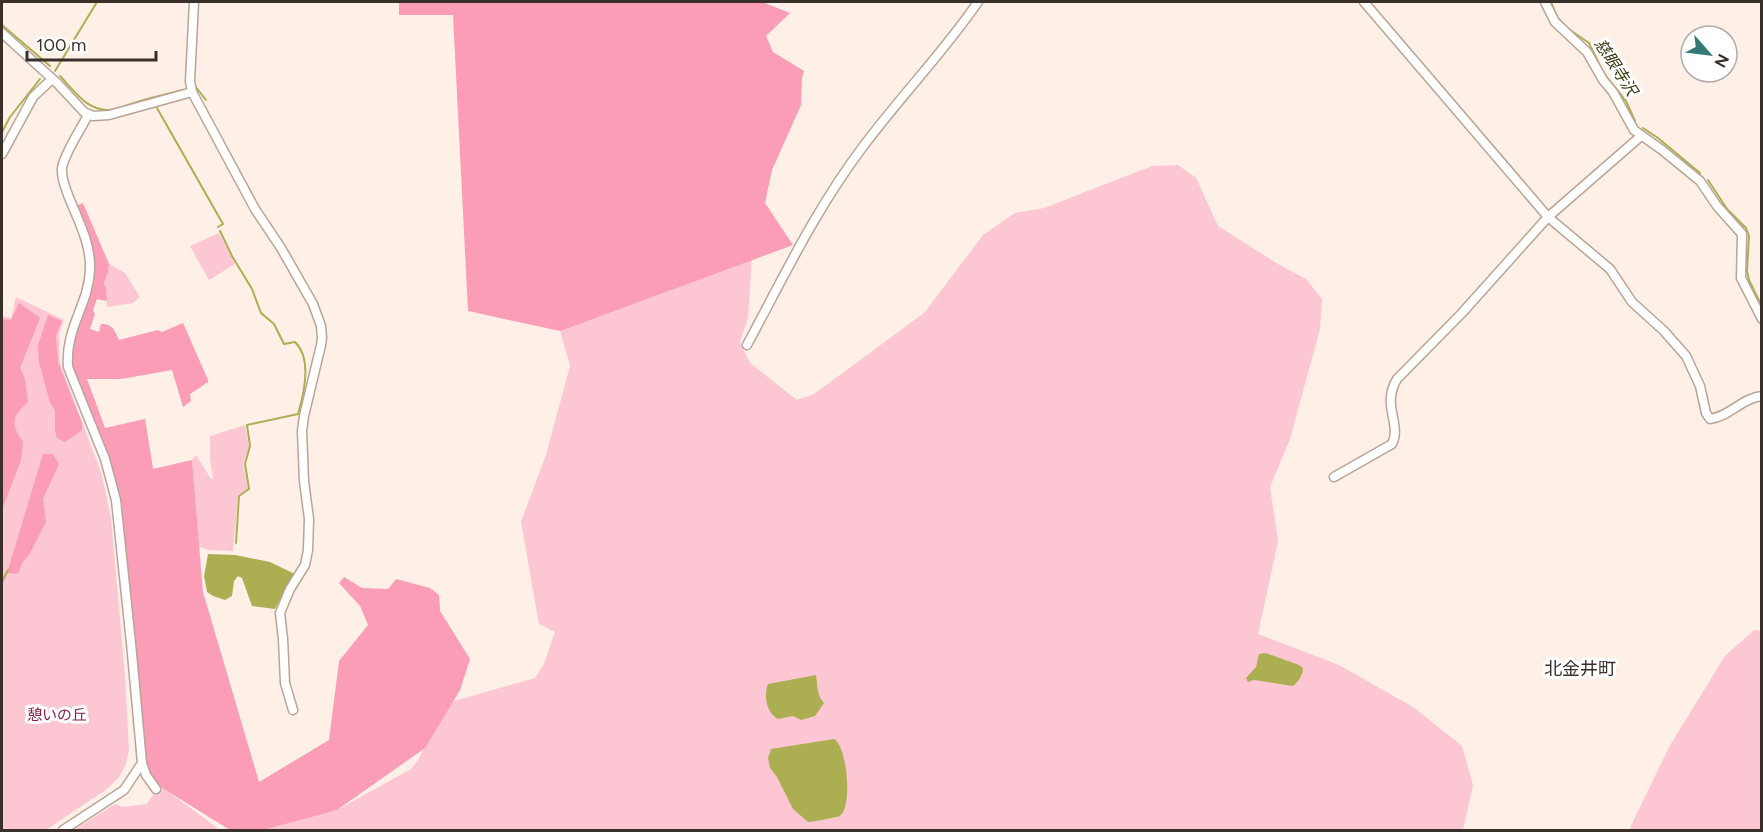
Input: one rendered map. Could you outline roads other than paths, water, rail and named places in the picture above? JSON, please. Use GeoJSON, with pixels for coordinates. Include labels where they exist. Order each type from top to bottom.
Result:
{"type":"FeatureCollection","features":[{"type":"Feature","properties":{"kind":"street"},"geometry":{"type":"LineString","coordinates":[[194,2],[190,81],[192,92],[255,210],[281,248],[313,304],[321,326],[322,338],[302,431],[304,481],[309,519],[308,550],[305,565],[280,613],[285,683],[293,710]]}},
{"type":"Feature","properties":{"kind":"street"},"geometry":{"type":"LineString","coordinates":[[747,345],[822,206],[862,147],[978,2]]}},
{"type":"Feature","properties":{"kind":"street"},"geometry":{"type":"LineString","coordinates":[[1364,2],[1548,217],[1610,269],[1632,302],[1664,331],[1686,356],[1700,387],[1706,413],[1710,419],[1719,418],[1753,397],[1761,396]]}},
{"type":"Feature","properties":{"kind":"street"},"geometry":{"type":"LineString","coordinates":[[1545,2],[1555,22],[1587,52],[1634,130],[1700,181],[1717,206],[1742,234],[1742,278],[1761,319]]}},
{"type":"Feature","properties":{"kind":"street"},"geometry":{"type":"LineString","coordinates":[[2,33],[88,115],[110,115],[192,92]]}},
{"type":"Feature","properties":{"kind":"street"},"geometry":{"type":"LineString","coordinates":[[2,154],[27,105],[52,79]]}},
{"type":"Feature","properties":{"kind":"street"},"geometry":{"type":"LineString","coordinates":[[88,115],[62,167],[63,181],[90,259],[86,291],[70,334],[68,367],[105,459],[116,500],[142,763],[146,776],[156,789]]}},
{"type":"Feature","properties":{"kind":"street"},"geometry":{"type":"LineString","coordinates":[[1334,477],[1392,444],[1396,438],[1390,400],[1392,388],[1397,379],[1462,313],[1548,217],[1641,136]]}},
{"type":"Feature","properties":{"kind":"street"},"geometry":{"type":"LineString","coordinates":[[63,831],[124,790],[142,763]]}},
{"type":"Feature","properties":{"kind":"waterway"},"geometry":{"type":"LineString","coordinates":[[55,71],[97,2]]}},
{"type":"Feature","properties":{"kind":"waterway","name":"慈眼寺沢"},"geometry":{"type":"LineString","coordinates":[[1551,2],[1557,17],[1567,28],[1589,43],[1604,74],[1626,101],[1635,121]]}},
{"type":"Feature","properties":{"kind":"waterway"},"geometry":{"type":"LineString","coordinates":[[2,25],[50,66]]}},
{"type":"Feature","properties":{"kind":"waterway"},"geometry":{"type":"LineString","coordinates":[[60,76],[77,95],[98,109],[115,109],[152,98]]}},
{"type":"Feature","properties":{"kind":"waterway"},"geometry":{"type":"LineString","coordinates":[[2,132],[10,117],[40,79]]}},
{"type":"Feature","properties":{"kind":"waterway"},"geometry":{"type":"LineString","coordinates":[[195,86],[206,100]]}},
{"type":"Feature","properties":{"kind":"waterway"},"geometry":{"type":"LineString","coordinates":[[151,98],[183,90]]}},
{"type":"Feature","properties":{"kind":"waterway"},"geometry":{"type":"LineString","coordinates":[[157,108],[223,224],[218,227]]}},
{"type":"Feature","properties":{"kind":"waterway","name":"慈眼寺沢"},"geometry":{"type":"LineString","coordinates":[[1643,128],[1700,173]]}},
{"type":"Feature","properties":{"kind":"waterway","name":"慈眼寺沢"},"geometry":{"type":"LineString","coordinates":[[1708,180],[1727,209],[1746,228],[1749,236],[1747,271],[1762,307]]}},
{"type":"Feature","properties":{"kind":"waterway"},"geometry":{"type":"LineString","coordinates":[[220,231],[252,289],[261,313],[274,324],[284,344],[295,342],[300,349],[305,367],[304,387],[298,414],[247,425],[250,446],[245,464],[249,489],[239,496],[236,543]]}},
{"type":"Feature","properties":{"kind":"waterway"},"geometry":{"type":"LineString","coordinates":[[2,582],[8,570]]}},
{"type":"Feature","properties":{"kind":"district","name":"北金井町"},"geometry":{"type":"Point","coordinates":[1580,669]}},
{"type":"Feature","properties":{"kind":"park label","name":"憩いの丘"},"geometry":{"type":"Point","coordinates":[57,715]}}]}
